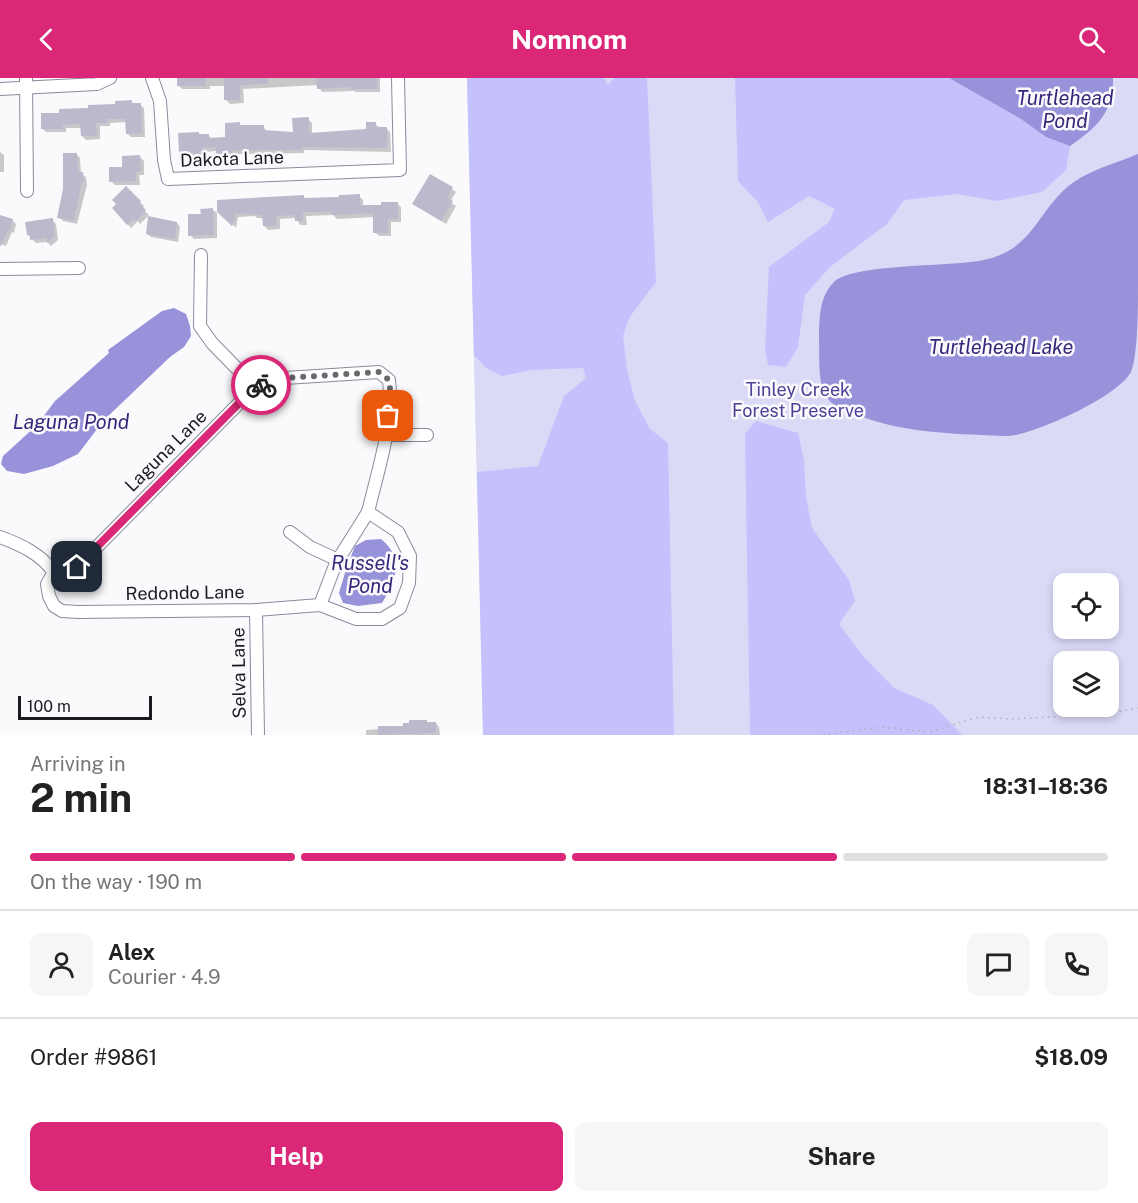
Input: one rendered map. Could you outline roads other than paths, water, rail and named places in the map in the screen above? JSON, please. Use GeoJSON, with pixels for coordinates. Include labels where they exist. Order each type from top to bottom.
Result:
{"type":"FeatureCollection","features":[{"type":"Feature","properties":{"kind":"street"},"geometry":{"type":"LineString","coordinates":[[0,89],[26,83],[97,84],[110,78]]}},
{"type":"Feature","properties":{"kind":"street","name":"Dakota Lane"},"geometry":{"type":"LineString","coordinates":[[152,78],[160,100],[164,160],[168,179],[400,170],[398,78]]}},
{"type":"Feature","properties":{"kind":"street"},"geometry":{"type":"LineString","coordinates":[[26,83],[27,191]]}},
{"type":"Feature","properties":{"kind":"street"},"geometry":{"type":"LineString","coordinates":[[201,255],[200,326],[212,343],[255,387]]}},
{"type":"Feature","properties":{"kind":"street"},"geometry":{"type":"LineString","coordinates":[[0,269],[79,268]]}},
{"type":"Feature","properties":{"kind":"street","name":"Laguna Lane"},"geometry":{"type":"LineString","coordinates":[[54,572],[77,567],[255,387],[285,378],[379,372],[389,380],[391,397],[386,435]]}},
{"type":"Feature","properties":{"kind":"street"},"geometry":{"type":"LineString","coordinates":[[320,605],[338,560],[368,512],[386,435],[427,435]]}},
{"type":"Feature","properties":{"kind":"street","name":"Redondo Lane"},"geometry":{"type":"LineString","coordinates":[[54,572],[47,584],[49,596],[54,606],[62,611],[256,610],[320,605],[356,619],[382,619],[400,608],[409,583],[410,556],[398,531],[368,512]]}},
{"type":"Feature","properties":{"kind":"street"},"geometry":{"type":"LineString","coordinates":[[290,531],[310,547],[338,560]]}},
{"type":"Feature","properties":{"kind":"street"},"geometry":{"type":"LineString","coordinates":[[0,537],[19,544],[44,559],[54,572]]}},
{"type":"Feature","properties":{"kind":"street","name":"Selva Lane"},"geometry":{"type":"LineString","coordinates":[[256,610],[258,735]]}},
{"type":"Feature","properties":{"kind":"water","name":"Turtlehead Pond"},"geometry":{"type":"Polygon","coordinates":[[[949,78],[1113,78],[1113,90],[1102,118],[1088,133],[1070,146],[1046,137],[1021,119],[949,78]]]}},
{"type":"Feature","properties":{"kind":"water","name":"Turtlehead Lake"},"geometry":{"type":"Polygon","coordinates":[[[1138,154],[1138,306],[1135,354],[1131,372],[1111,392],[1061,419],[1028,432],[1007,436],[946,433],[895,426],[837,407],[828,398],[821,383],[819,326],[822,302],[833,283],[844,276],[861,272],[973,262],[1003,254],[1024,239],[1055,199],[1073,183],[1138,154]]]}},
{"type":"Feature","properties":{"kind":"water","name":"Laguna Pond"},"geometry":{"type":"Polygon","coordinates":[[[174,308],[186,314],[190,326],[191,336],[184,347],[170,357],[104,420],[78,454],[53,466],[24,474],[7,471],[1,464],[3,456],[37,425],[55,401],[109,353],[108,350],[162,311],[174,308]]]}},
{"type":"Feature","properties":{"kind":"water","name":"Russell's Pond"},"geometry":{"type":"Polygon","coordinates":[[[381,539],[389,547],[396,562],[394,578],[382,603],[358,606],[343,603],[339,593],[355,546],[366,540],[381,539]]]}},
{"type":"Feature","properties":{"kind":"park label","name":"Tinley Creek Forest Preserve"},"geometry":{"type":"Point","coordinates":[798,400]}}]}
